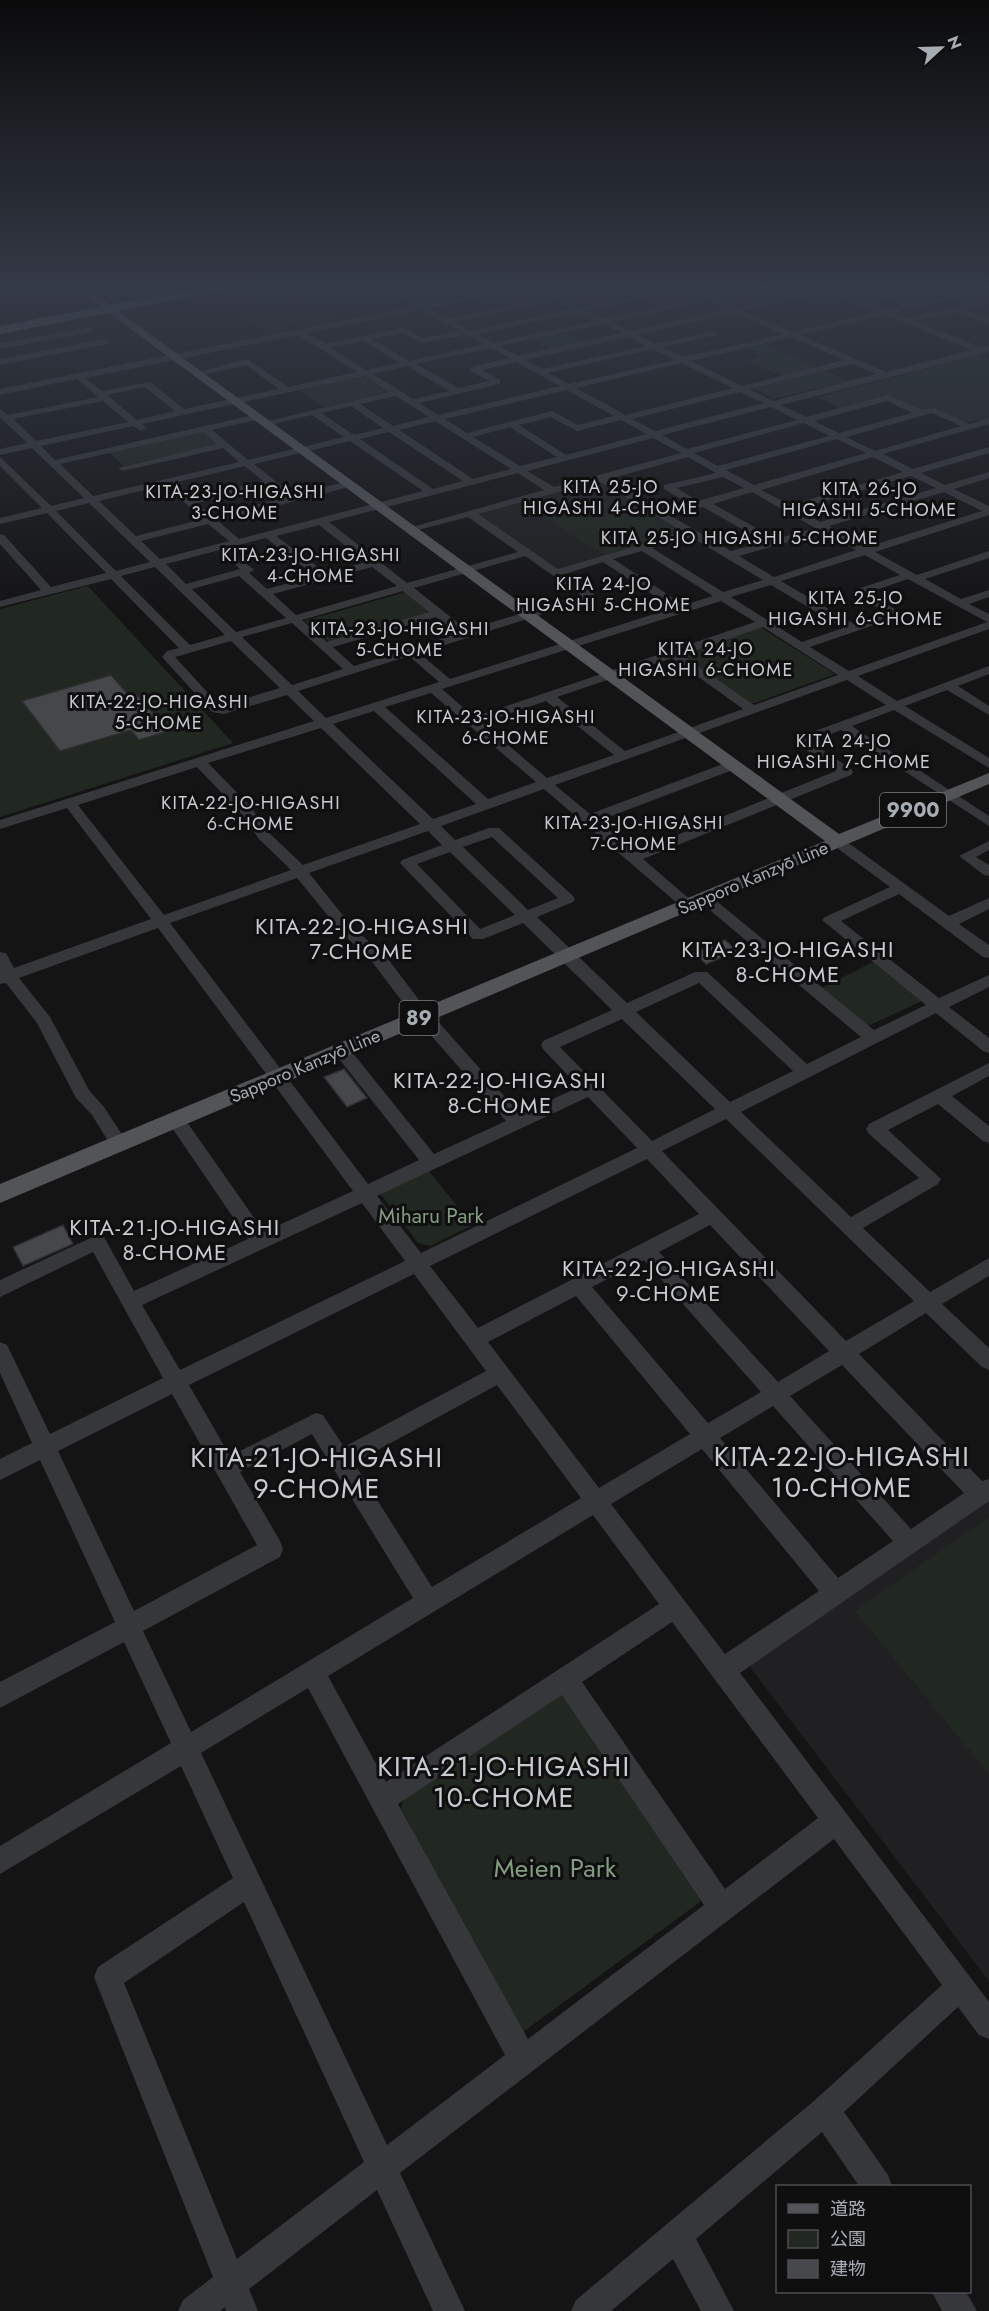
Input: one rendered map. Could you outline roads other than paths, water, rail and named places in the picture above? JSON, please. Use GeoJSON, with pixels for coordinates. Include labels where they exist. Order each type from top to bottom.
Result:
{"type":"FeatureCollection","features":[{"type":"Feature","properties":{"kind":"main road","name":"Sapporo Kanzyō Line"},"geometry":{"type":"LineString","coordinates":[[227,395],[838,842]]}},
{"type":"Feature","properties":{"kind":"main road","name":"9900"},"geometry":{"type":"LineString","coordinates":[[838,842],[989,778]]}},
{"type":"Feature","properties":{"kind":"main road","name":"Sapporo Kanzyō Line"},"geometry":{"type":"LineString","coordinates":[[0,1194],[838,842]]}},
{"type":"Feature","properties":{"kind":"street"},"geometry":{"type":"LineString","coordinates":[[2,414],[63,410],[107,395]]}},
{"type":"Feature","properties":{"kind":"street"},"geometry":{"type":"LineString","coordinates":[[161,395],[182,412]]}},
{"type":"Feature","properties":{"kind":"street"},"geometry":{"type":"LineString","coordinates":[[0,452],[34,445],[84,429],[134,423],[263,395]]}},
{"type":"Feature","properties":{"kind":"street"},"geometry":{"type":"LineString","coordinates":[[299,395],[303,397]]}},
{"type":"Feature","properties":{"kind":"street"},"geometry":{"type":"LineString","coordinates":[[54,463],[205,429],[388,395]]}},
{"type":"Feature","properties":{"kind":"street"},"geometry":{"type":"LineString","coordinates":[[399,395],[553,491]]}},
{"type":"Feature","properties":{"kind":"street"},"geometry":{"type":"LineString","coordinates":[[411,402],[440,395]]}},
{"type":"Feature","properties":{"kind":"street"},"geometry":{"type":"LineString","coordinates":[[105,451],[134,478],[167,482],[536,395]]}},
{"type":"Feature","properties":{"kind":"street"},"geometry":{"type":"LineString","coordinates":[[583,395],[989,619]]}},
{"type":"Feature","properties":{"kind":"street"},"geometry":{"type":"LineString","coordinates":[[465,436],[552,414],[577,428],[717,395]]}},
{"type":"Feature","properties":{"kind":"street"},"geometry":{"type":"LineString","coordinates":[[754,395],[989,511]]}},
{"type":"Feature","properties":{"kind":"street"},"geometry":{"type":"LineString","coordinates":[[0,604],[809,395]]}},
{"type":"Feature","properties":{"kind":"street"},"geometry":{"type":"LineString","coordinates":[[103,396],[155,440]]}},
{"type":"Feature","properties":{"kind":"street"},"geometry":{"type":"LineString","coordinates":[[410,528],[553,491],[888,398],[920,413]]}},
{"type":"Feature","properties":{"kind":"street"},"geometry":{"type":"LineString","coordinates":[[352,403],[471,482]]}},
{"type":"Feature","properties":{"kind":"street"},"geometry":{"type":"LineString","coordinates":[[316,408],[353,438],[432,492]]}},
{"type":"Feature","properties":{"kind":"street"},"geometry":{"type":"LineString","coordinates":[[774,542],[668,487],[933,410],[970,427]]}},
{"type":"Feature","properties":{"kind":"street"},"geometry":{"type":"LineString","coordinates":[[2,414],[989,1361]]}},
{"type":"Feature","properties":{"kind":"street"},"geometry":{"type":"LineString","coordinates":[[662,515],[988,422]]}},
{"type":"Feature","properties":{"kind":"street"},"geometry":{"type":"LineString","coordinates":[[511,424],[565,458]]}},
{"type":"Feature","properties":{"kind":"street"},"geometry":{"type":"LineString","coordinates":[[205,429],[291,499]]}},
{"type":"Feature","properties":{"kind":"street"},"geometry":{"type":"LineString","coordinates":[[0,521],[91,500],[134,478],[224,445]]}},
{"type":"Feature","properties":{"kind":"street"},"geometry":{"type":"LineString","coordinates":[[790,508],[989,450]]}},
{"type":"Feature","properties":{"kind":"street"},"geometry":{"type":"LineString","coordinates":[[0,460],[187,649]]}},
{"type":"Feature","properties":{"kind":"street"},"geometry":{"type":"LineString","coordinates":[[730,555],[989,475]]}},
{"type":"Feature","properties":{"kind":"street"},"geometry":{"type":"LineString","coordinates":[[600,478],[852,628]]}},
{"type":"Feature","properties":{"kind":"street"},"geometry":{"type":"LineString","coordinates":[[167,482],[237,543]]}},
{"type":"Feature","properties":{"kind":"street"},"geometry":{"type":"LineString","coordinates":[[190,502],[270,482]]}},
{"type":"Feature","properties":{"kind":"street"},"geometry":{"type":"LineString","coordinates":[[133,540],[349,484]]}},
{"type":"Feature","properties":{"kind":"street"},"geometry":{"type":"LineString","coordinates":[[0,825],[989,511]]}},
{"type":"Feature","properties":{"kind":"street"},"geometry":{"type":"LineString","coordinates":[[468,513],[590,597],[224,710],[216,709],[168,657],[187,649],[525,554]]}},
{"type":"Feature","properties":{"kind":"street"},"geometry":{"type":"LineString","coordinates":[[321,521],[466,635]]}},
{"type":"Feature","properties":{"kind":"street"},"geometry":{"type":"LineString","coordinates":[[555,573],[692,533]]}},
{"type":"Feature","properties":{"kind":"street"},"geometry":{"type":"LineString","coordinates":[[268,535],[324,577]]}},
{"type":"Feature","properties":{"kind":"street"},"geometry":{"type":"LineString","coordinates":[[0,537],[48,591]]}},
{"type":"Feature","properties":{"kind":"street"},"geometry":{"type":"LineString","coordinates":[[643,547],[989,764]]}},
{"type":"Feature","properties":{"kind":"street"},"geometry":{"type":"LineString","coordinates":[[801,646],[896,614],[858,592],[989,555]]}},
{"type":"Feature","properties":{"kind":"street"},"geometry":{"type":"LineString","coordinates":[[605,559],[682,609]]}},
{"type":"Feature","properties":{"kind":"street"},"geometry":{"type":"LineString","coordinates":[[184,588],[248,570],[236,560]]}},
{"type":"Feature","properties":{"kind":"street"},"geometry":{"type":"LineString","coordinates":[[265,593],[374,563]]}},
{"type":"Feature","properties":{"kind":"street"},"geometry":{"type":"LineString","coordinates":[[241,572],[352,670]]}},
{"type":"Feature","properties":{"kind":"street"},"geometry":{"type":"LineString","coordinates":[[960,603],[989,593]]}},
{"type":"Feature","properties":{"kind":"street"},"geometry":{"type":"LineString","coordinates":[[325,646],[438,613]]}},
{"type":"Feature","properties":{"kind":"street"},"geometry":{"type":"LineString","coordinates":[[471,722],[764,624]]}},
{"type":"Feature","properties":{"kind":"street"},"geometry":{"type":"LineString","coordinates":[[5,977],[989,625]]}},
{"type":"Feature","properties":{"kind":"street"},"geometry":{"type":"LineString","coordinates":[[411,652],[448,683]]}},
{"type":"Feature","properties":{"kind":"street"},"geometry":{"type":"LineString","coordinates":[[673,654],[752,709]]}},
{"type":"Feature","properties":{"kind":"street"},"geometry":{"type":"LineString","coordinates":[[633,858],[846,772],[801,741],[989,670]]}},
{"type":"Feature","properties":{"kind":"street"},"geometry":{"type":"LineString","coordinates":[[949,686],[989,711]]}},
{"type":"Feature","properties":{"kind":"street"},"geometry":{"type":"LineString","coordinates":[[433,688],[633,858],[696,901],[873,1038]]}},
{"type":"Feature","properties":{"kind":"street"},"geometry":{"type":"LineString","coordinates":[[547,696],[622,755]]}},
{"type":"Feature","properties":{"kind":"street"},"geometry":{"type":"LineString","coordinates":[[376,706],[486,805]]}},
{"type":"Feature","properties":{"kind":"street"},"geometry":{"type":"LineString","coordinates":[[843,726],[989,822]]}},
{"type":"Feature","properties":{"kind":"street"},"geometry":{"type":"LineString","coordinates":[[199,762],[246,810],[264,836],[301,872],[328,909],[348,931],[379,959],[413,1004],[518,1122]]}},
{"type":"Feature","properties":{"kind":"street"},"geometry":{"type":"LineString","coordinates":[[588,820],[733,765]]}},
{"type":"Feature","properties":{"kind":"street"},"geometry":{"type":"LineString","coordinates":[[70,803],[161,921],[989,2025]]}},
{"type":"Feature","properties":{"kind":"street"},"geometry":{"type":"LineString","coordinates":[[494,831],[568,900],[527,916],[478,936],[407,862],[494,831]]}},
{"type":"Feature","properties":{"kind":"street"},"geometry":{"type":"LineString","coordinates":[[838,842],[989,953]]}},
{"type":"Feature","properties":{"kind":"street"},"geometry":{"type":"LineString","coordinates":[[989,845],[966,856],[989,872]]}},
{"type":"Feature","properties":{"kind":"street"},"geometry":{"type":"LineString","coordinates":[[900,888],[830,920],[989,1047]]}},
{"type":"Feature","properties":{"kind":"street"},"geometry":{"type":"LineString","coordinates":[[948,923],[989,903]]}},
{"type":"Feature","properties":{"kind":"street"},"geometry":{"type":"LineString","coordinates":[[0,957],[5,977],[44,1021],[82,1094],[98,1111],[119,1144]]}},
{"type":"Feature","properties":{"kind":"street"},"geometry":{"type":"LineString","coordinates":[[722,1671],[984,1491],[844,1353],[549,1045],[701,976],[804,1071]]}},
{"type":"Feature","properties":{"kind":"street"},"geometry":{"type":"LineString","coordinates":[[0,1470],[989,980]]}},
{"type":"Feature","properties":{"kind":"street"},"geometry":{"type":"LineString","coordinates":[[342,1051],[432,1163]]}},
{"type":"Feature","properties":{"kind":"street"},"geometry":{"type":"LineString","coordinates":[[849,1227],[932,1179],[875,1129],[989,1069]]}},
{"type":"Feature","properties":{"kind":"street"},"geometry":{"type":"LineString","coordinates":[[130,1302],[590,1089]]}},
{"type":"Feature","properties":{"kind":"street"},"geometry":{"type":"LineString","coordinates":[[940,1096],[989,1136]]}},
{"type":"Feature","properties":{"kind":"street"},"geometry":{"type":"LineString","coordinates":[[176,1120],[260,1241]]}},
{"type":"Feature","properties":{"kind":"street"},"geometry":{"type":"LineString","coordinates":[[474,1340],[713,1215]]}},
{"type":"Feature","properties":{"kind":"street"},"geometry":{"type":"LineString","coordinates":[[0,1289],[97,1242],[272,1549],[1,1696],[0,1694]]}},
{"type":"Feature","properties":{"kind":"street"},"geometry":{"type":"LineString","coordinates":[[646,1250],[909,1542]]}},
{"type":"Feature","properties":{"kind":"street"},"geometry":{"type":"LineString","coordinates":[[0,1861],[989,1266]]}},
{"type":"Feature","properties":{"kind":"street"},"geometry":{"type":"LineString","coordinates":[[579,1285],[835,1592]]}},
{"type":"Feature","properties":{"kind":"street"},"geometry":{"type":"LineString","coordinates":[[0,1351],[449,2311]]}},
{"type":"Feature","properties":{"kind":"street"},"geometry":{"type":"LineString","coordinates":[[340,1460],[499,1374]]}},
{"type":"Feature","properties":{"kind":"street"},"geometry":{"type":"LineString","coordinates":[[225,1469],[316,1422],[428,1602]]}},
{"type":"Feature","properties":{"kind":"street"},"geometry":{"type":"LineString","coordinates":[[382,1800],[674,1607]]}},
{"type":"Feature","properties":{"kind":"street"},"geometry":{"type":"LineString","coordinates":[[312,1672],[523,2059]]}},
{"type":"Feature","properties":{"kind":"street"},"geometry":{"type":"LineString","coordinates":[[566,1679],[722,1908]]}},
{"type":"Feature","properties":{"kind":"street"},"geometry":{"type":"LineString","coordinates":[[194,2311],[836,1821]]}},
{"type":"Feature","properties":{"kind":"street"},"geometry":{"type":"LineString","coordinates":[[242,2311],[108,1977],[248,1883]]}},
{"type":"Feature","properties":{"kind":"street"},"geometry":{"type":"LineString","coordinates":[[587,2311],[825,2110],[960,1987]]}},
{"type":"Feature","properties":{"kind":"street"},"geometry":{"type":"LineString","coordinates":[[825,2110],[876,2185]]}},
{"type":"Feature","properties":{"kind":"street"},"geometry":{"type":"LineString","coordinates":[[676,2235],[718,2311]]}},
{"type":"Feature","properties":{"kind":"street"},"geometry":{"type":"LineString","coordinates":[[949,2293],[962,2311]]}},
{"type":"Feature","properties":{"kind":"district","name":"KITA 25-JO HIGASHI 4-CHOME"},"geometry":{"type":"Point","coordinates":[611,497]}},
{"type":"Feature","properties":{"kind":"district","name":"KITA 26-JO HIGASHI 5-CHOME"},"geometry":{"type":"Point","coordinates":[870,499]}},
{"type":"Feature","properties":{"kind":"district","name":"KITA-23-JO-HIGASHI 3-CHOME"},"geometry":{"type":"Point","coordinates":[235,502]}},
{"type":"Feature","properties":{"kind":"district","name":"KITA 25-JO HIGASHI 5-CHOME"},"geometry":{"type":"Point","coordinates":[740,538]}},
{"type":"Feature","properties":{"kind":"district","name":"KITA-23-JO-HIGASHI 4-CHOME"},"geometry":{"type":"Point","coordinates":[311,565]}},
{"type":"Feature","properties":{"kind":"district","name":"KITA 24-JO HIGASHI 5-CHOME"},"geometry":{"type":"Point","coordinates":[604,594]}},
{"type":"Feature","properties":{"kind":"district","name":"KITA 25-JO HIGASHI 6-CHOME"},"geometry":{"type":"Point","coordinates":[856,608]}},
{"type":"Feature","properties":{"kind":"district","name":"KITA-23-JO-HIGASHI 5-CHOME"},"geometry":{"type":"Point","coordinates":[400,639]}},
{"type":"Feature","properties":{"kind":"district","name":"KITA 24-JO HIGASHI 6-CHOME"},"geometry":{"type":"Point","coordinates":[706,659]}},
{"type":"Feature","properties":{"kind":"district","name":"KITA-22-JO-HIGASHI 5-CHOME"},"geometry":{"type":"Point","coordinates":[159,712]}},
{"type":"Feature","properties":{"kind":"district","name":"KITA-23-JO-HIGASHI 6-CHOME"},"geometry":{"type":"Point","coordinates":[506,727]}},
{"type":"Feature","properties":{"kind":"district","name":"KITA 24-JO HIGASHI 7-CHOME"},"geometry":{"type":"Point","coordinates":[844,751]}},
{"type":"Feature","properties":{"kind":"district","name":"KITA-22-JO-HIGASHI 6-CHOME"},"geometry":{"type":"Point","coordinates":[251,813]}},
{"type":"Feature","properties":{"kind":"district","name":"KITA-23-JO-HIGASHI 7-CHOME"},"geometry":{"type":"Point","coordinates":[634,833]}},
{"type":"Feature","properties":{"kind":"district","name":"KITA-22-JO-HIGASHI 7-CHOME"},"geometry":{"type":"Point","coordinates":[362,938]}},
{"type":"Feature","properties":{"kind":"district","name":"KITA-23-JO-HIGASHI 8-CHOME"},"geometry":{"type":"Point","coordinates":[788,962]}},
{"type":"Feature","properties":{"kind":"district","name":"KITA-22-JO-HIGASHI 8-CHOME"},"geometry":{"type":"Point","coordinates":[500,1092]}},
{"type":"Feature","properties":{"kind":"district","name":"KITA-21-JO-HIGASHI 8-CHOME"},"geometry":{"type":"Point","coordinates":[175,1240]}},
{"type":"Feature","properties":{"kind":"district","name":"KITA-22-JO-HIGASHI 9-CHOME"},"geometry":{"type":"Point","coordinates":[669,1280]}},
{"type":"Feature","properties":{"kind":"district","name":"KITA-22-JO-HIGASHI 10-CHOME"},"geometry":{"type":"Point","coordinates":[842,1472]}},
{"type":"Feature","properties":{"kind":"district","name":"KITA-21-JO-HIGASHI 9-CHOME"},"geometry":{"type":"Point","coordinates":[317,1474]}},
{"type":"Feature","properties":{"kind":"district","name":"KITA-21-JO-HIGASHI 10-CHOME"},"geometry":{"type":"Point","coordinates":[504,1782]}},
{"type":"Feature","properties":{"kind":"park label","name":"Miharu Park"},"geometry":{"type":"Point","coordinates":[431,1216]}},
{"type":"Feature","properties":{"kind":"park label","name":"Meien Park"},"geometry":{"type":"Point","coordinates":[555,1868]}}]}
